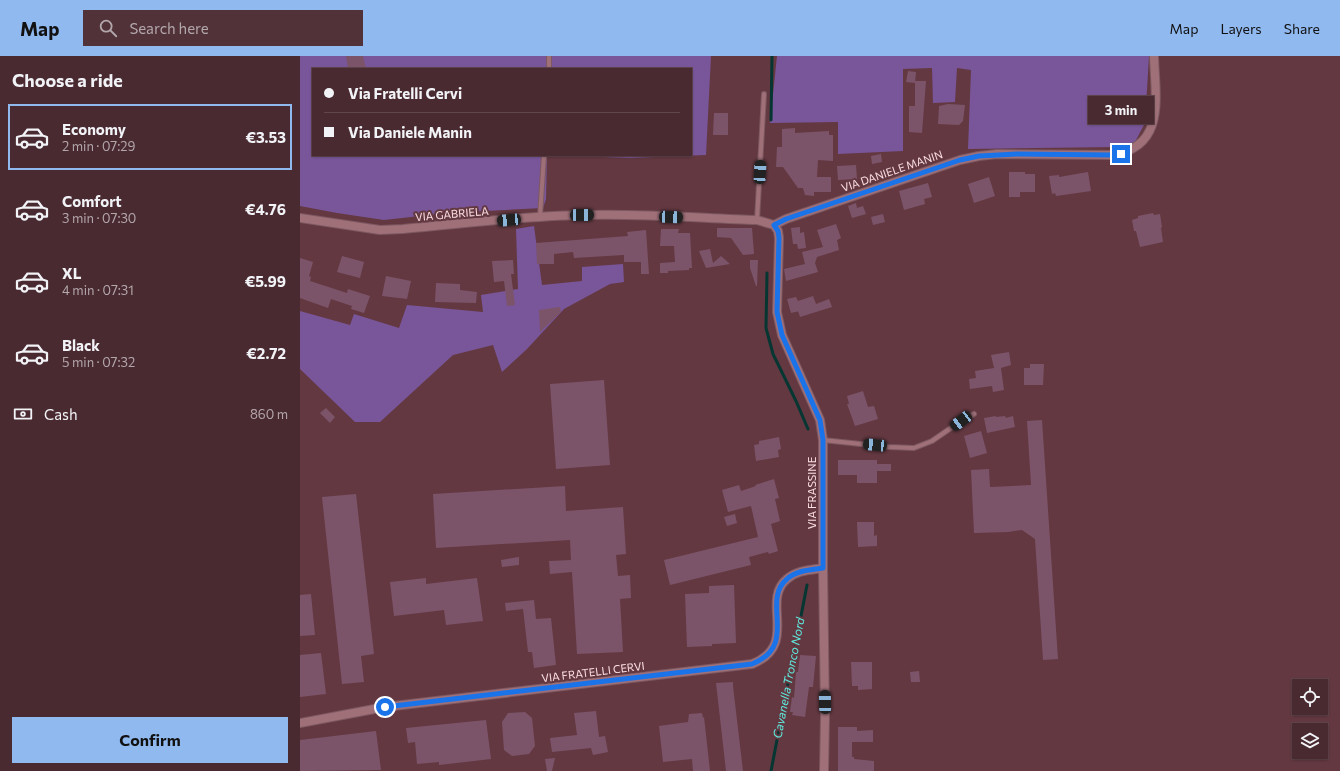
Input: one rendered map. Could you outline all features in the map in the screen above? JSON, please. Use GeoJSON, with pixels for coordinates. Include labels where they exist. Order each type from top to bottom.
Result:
{"type":"FeatureCollection","features":[{"type":"Feature","properties":{"kind":"street","name":"VIA DANIELE MANIN"},"geometry":{"type":"LineString","coordinates":[[774,225],[786,219],[966,159],[997,154],[1112,155],[1128,152],[1147,137],[1155,115],[1156,100],[1154,56]]}},
{"type":"Feature","properties":{"kind":"street","name":"VIA GABRIELA"},"geometry":{"type":"LineString","coordinates":[[300,218],[388,230],[540,217],[613,214],[758,220],[774,225]]}},
{"type":"Feature","properties":{"kind":"street","name":"VIA FRASSINE"},"geometry":{"type":"LineString","coordinates":[[774,225],[778,231],[779,238],[777,312],[782,335],[820,420],[823,440],[824,771]]}},
{"type":"Feature","properties":{"kind":"street","name":"VIA FRATELLI CERVI"},"geometry":{"type":"LineString","coordinates":[[300,723],[385,707],[752,664],[762,660],[773,649],[778,631],[778,601],[779,590],[782,584],[788,578],[800,572],[823,568]]}},
{"type":"Feature","properties":{"kind":"lane"},"geometry":{"type":"LineString","coordinates":[[548,68],[549,56]]}},
{"type":"Feature","properties":{"kind":"lane"},"geometry":{"type":"LineString","coordinates":[[758,220],[764,94]]}},
{"type":"Feature","properties":{"kind":"lane"},"geometry":{"type":"LineString","coordinates":[[540,217],[544,156]]}},
{"type":"Feature","properties":{"kind":"lane"},"geometry":{"type":"LineString","coordinates":[[823,440],[914,448],[932,441],[974,414]]}},
{"type":"Feature","properties":{"kind":"shaded area"},"geometry":{"type":"Polygon","coordinates":[[[300,56],[711,56],[706,155],[692,156],[692,68],[312,68],[312,156],[547,156],[546,199],[543,208],[447,213],[384,220],[300,206],[300,56]]]}},
{"type":"Feature","properties":{"kind":"shaded area"},"geometry":{"type":"Polygon","coordinates":[[[777,56],[1149,56],[1145,123],[1135,142],[1117,147],[968,149],[971,70],[957,68],[955,102],[933,103],[932,68],[903,69],[903,151],[838,154],[838,122],[770,123],[777,56]]]}},
{"type":"Feature","properties":{"kind":"shaded area"},"geometry":{"type":"Polygon","coordinates":[[[575,156],[681,156],[630,158],[575,156]]]}},
{"type":"Feature","properties":{"kind":"shaded area"},"geometry":{"type":"Polygon","coordinates":[[[534,226],[542,285],[582,281],[582,267],[623,264],[624,282],[610,284],[564,309],[527,349],[502,372],[493,345],[453,355],[380,422],[355,422],[300,369],[300,311],[350,325],[354,314],[399,328],[407,305],[483,312],[481,295],[518,289],[516,229],[534,226]]]}},
{"type":"Feature","properties":{"kind":"building"},"geometry":{"type":"Polygon","coordinates":[[[346,56],[363,56],[366,68],[348,68],[346,56]]]}},
{"type":"Feature","properties":{"kind":"building"},"geometry":{"type":"Polygon","coordinates":[[[908,71],[916,72],[915,83],[906,82],[908,71]]]}},
{"type":"Feature","properties":{"kind":"building"},"geometry":{"type":"Polygon","coordinates":[[[915,81],[926,81],[922,133],[909,132],[909,106],[915,106],[915,81]]]}},
{"type":"Feature","properties":{"kind":"building"},"geometry":{"type":"Polygon","coordinates":[[[948,104],[965,105],[963,121],[959,125],[938,124],[939,106],[948,104]]]}},
{"type":"Feature","properties":{"kind":"building"},"geometry":{"type":"Polygon","coordinates":[[[714,113],[728,113],[728,135],[713,135],[714,113]]]}},
{"type":"Feature","properties":{"kind":"building"},"geometry":{"type":"Polygon","coordinates":[[[795,128],[795,133],[829,131],[829,135],[833,135],[833,161],[818,160],[817,177],[831,177],[831,192],[814,192],[814,196],[805,195],[803,188],[798,188],[783,167],[776,167],[777,147],[782,147],[782,129],[795,128]]]}},
{"type":"Feature","properties":{"kind":"building"},"geometry":{"type":"Polygon","coordinates":[[[881,154],[882,162],[872,164],[871,156],[881,154]]]}},
{"type":"Feature","properties":{"kind":"building"},"geometry":{"type":"Polygon","coordinates":[[[856,165],[857,179],[838,180],[837,166],[856,165]]]}},
{"type":"Feature","properties":{"kind":"building"},"geometry":{"type":"Polygon","coordinates":[[[1009,172],[1025,172],[1025,174],[1035,174],[1035,192],[1020,192],[1020,197],[1009,197],[1009,172]]]}},
{"type":"Feature","properties":{"kind":"building"},"geometry":{"type":"Polygon","coordinates":[[[1088,172],[1091,191],[1056,196],[1055,193],[1052,194],[1049,176],[1059,175],[1059,177],[1088,172]]]}},
{"type":"Feature","properties":{"kind":"building"},"geometry":{"type":"Polygon","coordinates":[[[989,177],[995,196],[974,203],[968,184],[989,177]]]}},
{"type":"Feature","properties":{"kind":"building"},"geometry":{"type":"Polygon","coordinates":[[[928,183],[932,197],[924,199],[925,204],[904,210],[899,191],[928,183]]]}},
{"type":"Feature","properties":{"kind":"building"},"geometry":{"type":"Polygon","coordinates":[[[856,203],[857,208],[863,206],[866,214],[852,218],[848,206],[856,203]]]}},
{"type":"Feature","properties":{"kind":"building"},"geometry":{"type":"Polygon","coordinates":[[[1153,213],[1154,215],[1160,214],[1163,242],[1140,247],[1136,231],[1134,231],[1132,220],[1138,218],[1138,216],[1153,213]]]}},
{"type":"Feature","properties":{"kind":"building"},"geometry":{"type":"Polygon","coordinates":[[[883,214],[885,222],[873,225],[871,217],[883,214]]]}},
{"type":"Feature","properties":{"kind":"building"},"geometry":{"type":"Polygon","coordinates":[[[836,224],[841,238],[837,240],[839,250],[817,257],[815,263],[818,272],[786,281],[784,269],[805,264],[802,252],[823,247],[817,230],[836,224]]]}},
{"type":"Feature","properties":{"kind":"building"},"geometry":{"type":"Polygon","coordinates":[[[800,227],[800,233],[804,232],[806,248],[798,249],[797,244],[793,244],[791,228],[800,227]]]}},
{"type":"Feature","properties":{"kind":"building"},"geometry":{"type":"Polygon","coordinates":[[[717,228],[752,228],[754,254],[743,255],[731,238],[717,237],[717,228]]]}},
{"type":"Feature","properties":{"kind":"building"},"geometry":{"type":"Polygon","coordinates":[[[661,229],[679,229],[678,233],[690,233],[692,268],[689,268],[689,270],[660,273],[660,263],[675,262],[674,246],[660,246],[661,229]]]}},
{"type":"Feature","properties":{"kind":"building"},"geometry":{"type":"Polygon","coordinates":[[[646,230],[649,274],[641,274],[641,262],[624,262],[624,255],[574,258],[573,252],[554,254],[554,264],[537,264],[536,243],[628,236],[627,232],[646,230]]]}},
{"type":"Feature","properties":{"kind":"building"},"geometry":{"type":"Polygon","coordinates":[[[710,249],[713,263],[721,256],[730,264],[706,268],[699,251],[710,249]]]}},
{"type":"Feature","properties":{"kind":"building"},"geometry":{"type":"Polygon","coordinates":[[[342,256],[364,262],[360,278],[337,272],[342,256]]]}},
{"type":"Feature","properties":{"kind":"building"},"geometry":{"type":"Polygon","coordinates":[[[300,258],[313,262],[309,276],[311,277],[310,281],[347,293],[348,289],[370,296],[364,313],[351,309],[352,306],[331,299],[328,308],[300,298],[300,258]]]}},
{"type":"Feature","properties":{"kind":"building"},"geometry":{"type":"Polygon","coordinates":[[[513,260],[514,274],[511,274],[515,305],[507,306],[504,281],[494,282],[492,261],[513,260]]]}},
{"type":"Feature","properties":{"kind":"building"},"geometry":{"type":"Polygon","coordinates":[[[750,260],[758,260],[757,286],[750,268],[750,260]]]}},
{"type":"Feature","properties":{"kind":"building"},"geometry":{"type":"Polygon","coordinates":[[[386,276],[411,281],[407,299],[382,296],[386,276]]]}},
{"type":"Feature","properties":{"kind":"building"},"geometry":{"type":"Polygon","coordinates":[[[436,283],[460,284],[460,290],[477,292],[476,303],[435,302],[436,283]]]}},
{"type":"Feature","properties":{"kind":"building"},"geometry":{"type":"Polygon","coordinates":[[[813,296],[816,304],[829,299],[832,307],[800,317],[798,311],[791,313],[787,299],[796,297],[798,301],[813,296]]]}},
{"type":"Feature","properties":{"kind":"building"},"geometry":{"type":"Polygon","coordinates":[[[560,307],[561,312],[540,332],[539,310],[560,307]]]}},
{"type":"Feature","properties":{"kind":"building"},"geometry":{"type":"Polygon","coordinates":[[[1009,352],[1011,365],[1001,368],[1004,390],[993,392],[992,386],[970,389],[969,379],[976,378],[975,371],[994,368],[991,355],[1009,352]]]}},
{"type":"Feature","properties":{"kind":"building"},"geometry":{"type":"Polygon","coordinates":[[[1030,364],[1044,364],[1043,385],[1024,385],[1024,368],[1030,368],[1030,364]]]}},
{"type":"Feature","properties":{"kind":"building"},"geometry":{"type":"Polygon","coordinates":[[[604,380],[610,465],[556,469],[550,384],[604,380]]]}},
{"type":"Feature","properties":{"kind":"building"},"geometry":{"type":"Polygon","coordinates":[[[863,391],[868,407],[874,406],[878,419],[855,426],[847,404],[849,404],[847,396],[863,391]]]}},
{"type":"Feature","properties":{"kind":"building"},"geometry":{"type":"Polygon","coordinates":[[[326,408],[335,417],[330,423],[320,413],[326,408]]]}},
{"type":"Feature","properties":{"kind":"building"},"geometry":{"type":"Polygon","coordinates":[[[1005,416],[1006,418],[1013,416],[1015,427],[987,433],[984,418],[1005,416]]]}},
{"type":"Feature","properties":{"kind":"building"},"geometry":{"type":"Polygon","coordinates":[[[1042,420],[1058,659],[1043,660],[1035,539],[1022,530],[974,533],[971,470],[989,469],[990,487],[1031,485],[1027,421],[1042,420]]]}},
{"type":"Feature","properties":{"kind":"building"},"geometry":{"type":"Polygon","coordinates":[[[981,431],[987,453],[970,458],[964,436],[981,431]]]}},
{"type":"Feature","properties":{"kind":"building"},"geometry":{"type":"Polygon","coordinates":[[[779,437],[781,449],[778,450],[779,457],[756,461],[754,445],[759,444],[759,441],[779,437]]]}},
{"type":"Feature","properties":{"kind":"building"},"geometry":{"type":"Polygon","coordinates":[[[838,460],[877,460],[877,464],[891,464],[891,471],[877,471],[877,483],[857,483],[857,475],[838,475],[838,460]]]}},
{"type":"Feature","properties":{"kind":"building"},"geometry":{"type":"Polygon","coordinates":[[[774,479],[779,498],[775,499],[780,521],[771,524],[778,551],[749,557],[751,565],[670,585],[664,560],[758,537],[751,506],[728,512],[722,490],[739,485],[741,491],[774,479]]]}},
{"type":"Feature","properties":{"kind":"building"},"geometry":{"type":"Polygon","coordinates":[[[565,486],[566,511],[623,507],[626,554],[616,555],[618,576],[630,575],[631,598],[620,599],[623,652],[577,654],[572,572],[550,574],[549,561],[571,560],[570,540],[436,548],[433,494],[565,486]]]}},
{"type":"Feature","properties":{"kind":"building"},"geometry":{"type":"Polygon","coordinates":[[[356,494],[374,654],[361,656],[364,682],[342,684],[322,497],[356,494]]]}},
{"type":"Feature","properties":{"kind":"building"},"geometry":{"type":"Polygon","coordinates":[[[735,514],[737,523],[727,526],[724,517],[735,514]]]}},
{"type":"Feature","properties":{"kind":"building"},"geometry":{"type":"Polygon","coordinates":[[[857,522],[874,522],[874,536],[877,535],[877,546],[858,547],[857,522]]]}},
{"type":"Feature","properties":{"kind":"building"},"geometry":{"type":"Polygon","coordinates":[[[519,557],[519,565],[502,567],[501,560],[519,557]]]}},
{"type":"Feature","properties":{"kind":"building"},"geometry":{"type":"Polygon","coordinates":[[[426,578],[426,584],[477,578],[483,621],[446,625],[444,610],[394,616],[390,582],[426,578]]]}},
{"type":"Feature","properties":{"kind":"building"},"geometry":{"type":"Polygon","coordinates":[[[734,585],[736,643],[687,647],[685,594],[709,593],[709,586],[734,585]]]}},
{"type":"Feature","properties":{"kind":"building"},"geometry":{"type":"Polygon","coordinates":[[[311,594],[315,635],[300,636],[300,595],[311,594]]]}},
{"type":"Feature","properties":{"kind":"building"},"geometry":{"type":"Polygon","coordinates":[[[534,600],[536,619],[551,618],[556,665],[534,668],[532,652],[528,652],[523,609],[506,611],[505,603],[534,600]]]}},
{"type":"Feature","properties":{"kind":"building"},"geometry":{"type":"Polygon","coordinates":[[[321,653],[326,694],[300,697],[300,655],[321,653]]]}},
{"type":"Feature","properties":{"kind":"building"},"geometry":{"type":"Polygon","coordinates":[[[800,655],[816,656],[813,687],[809,687],[805,717],[792,715],[793,712],[790,712],[792,697],[794,698],[796,672],[798,672],[800,655]]]}},
{"type":"Feature","properties":{"kind":"building"},"geometry":{"type":"Polygon","coordinates":[[[851,662],[872,662],[872,689],[858,690],[858,686],[852,686],[851,662]]]}},
{"type":"Feature","properties":{"kind":"building"},"geometry":{"type":"Polygon","coordinates":[[[919,671],[920,682],[911,682],[910,672],[919,671]]]}},
{"type":"Feature","properties":{"kind":"building"},"geometry":{"type":"Polygon","coordinates":[[[733,682],[743,771],[726,771],[716,683],[733,682]]]}},
{"type":"Feature","properties":{"kind":"building"},"geometry":{"type":"Polygon","coordinates":[[[596,711],[599,737],[605,736],[608,752],[593,755],[591,748],[552,752],[550,738],[577,735],[574,713],[596,711]]]}},
{"type":"Feature","properties":{"kind":"building"},"geometry":{"type":"Polygon","coordinates":[[[525,712],[532,718],[535,746],[529,754],[512,756],[504,750],[502,722],[508,713],[525,712]]]}},
{"type":"Feature","properties":{"kind":"building"},"geometry":{"type":"Polygon","coordinates":[[[702,713],[703,718],[704,717],[710,771],[693,771],[692,759],[663,762],[659,726],[688,722],[689,714],[702,713]]]}},
{"type":"Feature","properties":{"kind":"building"},"geometry":{"type":"Polygon","coordinates":[[[486,720],[491,759],[439,765],[439,762],[417,764],[415,742],[408,743],[406,728],[486,720]]]}},
{"type":"Feature","properties":{"kind":"building"},"geometry":{"type":"Polygon","coordinates":[[[838,727],[857,727],[857,731],[873,730],[873,742],[852,742],[852,757],[854,757],[854,759],[874,761],[874,771],[838,771],[838,727]]]}},
{"type":"Feature","properties":{"kind":"building"},"geometry":{"type":"Polygon","coordinates":[[[376,731],[381,770],[300,771],[300,740],[376,731]]]}},
{"type":"Feature","properties":{"kind":"building"},"geometry":{"type":"Polygon","coordinates":[[[555,758],[552,771],[547,771],[545,759],[555,758]]]}},
{"type":"Feature","properties":{"kind":"waterway","name":"Cavanella Tronco Nord"},"geometry":{"type":"LineString","coordinates":[[771,120],[772,56]]}},
{"type":"Feature","properties":{"kind":"waterway","name":"Cavanella Tronco Nord"},"geometry":{"type":"LineString","coordinates":[[767,273],[766,328],[773,354],[808,429]]}},
{"type":"Feature","properties":{"kind":"waterway","name":"Cavanella Tronco Nord"},"geometry":{"type":"LineString","coordinates":[[771,771],[807,585]]}},
{"type":"Feature","properties":{"kind":"route"},"geometry":{"type":"LineString","coordinates":[[385,707],[752,664],[769,655],[773,649],[778,631],[778,601],[779,590],[782,584],[788,578],[800,572],[823,568],[823,440],[820,420],[782,335],[777,312],[779,238],[777,228],[774,225],[786,219],[960,160],[979,156],[997,154],[1121,154]]}}]}
